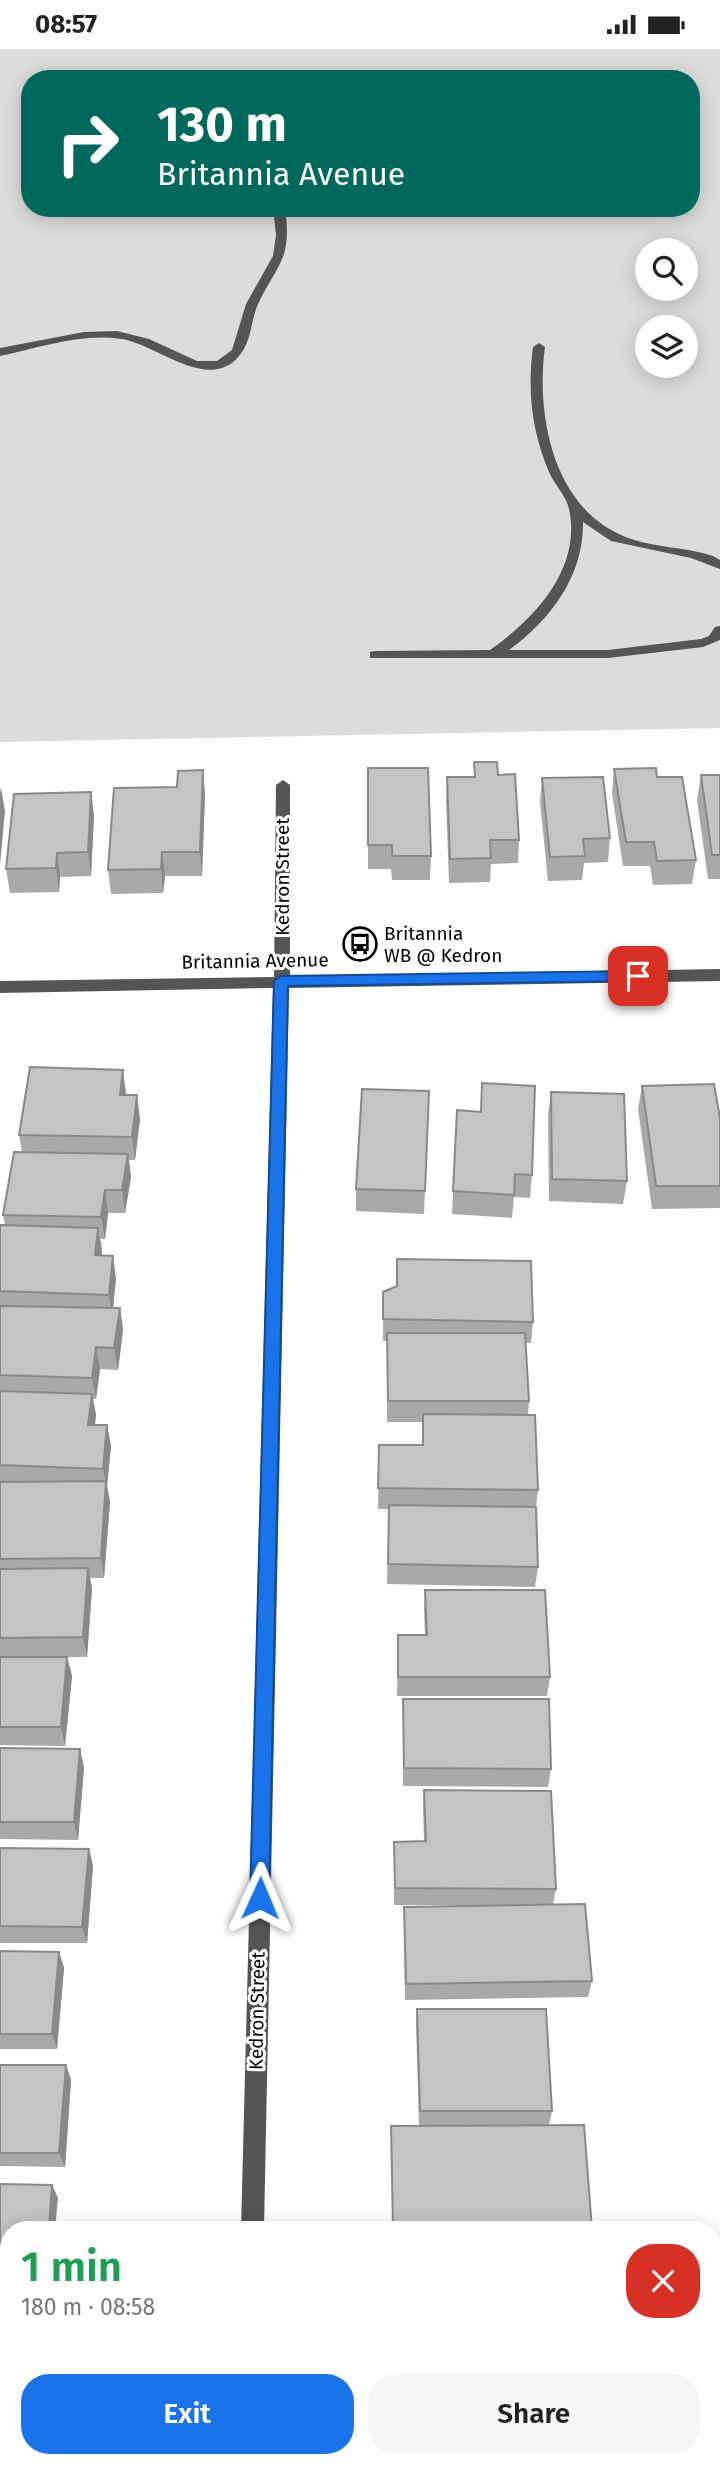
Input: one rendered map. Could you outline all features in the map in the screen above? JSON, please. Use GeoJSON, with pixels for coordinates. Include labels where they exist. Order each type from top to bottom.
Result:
{"type":"FeatureCollection","features":[{"type":"Feature","properties":{"kind":"street"},"geometry":{"type":"LineString","coordinates":[[0,352],[117,335],[143,341],[187,362],[209,365],[225,362],[240,348],[248,311],[281,256],[284,233],[281,217]]}},
{"type":"Feature","properties":{"kind":"street"},"geometry":{"type":"LineString","coordinates":[[539,347],[535,380],[540,426],[564,489],[576,509],[590,524],[615,538],[704,558],[720,565]]}},
{"type":"Feature","properties":{"kind":"street"},"geometry":{"type":"LineString","coordinates":[[491,656],[520,636],[561,589],[572,565],[576,509]]}},
{"type":"Feature","properties":{"kind":"street"},"geometry":{"type":"LineString","coordinates":[[375,655],[491,656],[641,652],[704,643],[714,639],[720,630]]}},
{"type":"Feature","properties":{"kind":"street","name":"Kedron Street"},"geometry":{"type":"LineString","coordinates":[[252,2221],[281,981],[283,785]]}},
{"type":"Feature","properties":{"kind":"street","name":"Britannia Avenue"},"geometry":{"type":"LineString","coordinates":[[0,987],[720,975]]}},
{"type":"Feature","properties":{"kind":"shaded area"},"geometry":{"type":"Polygon","coordinates":[[[0,49],[720,49],[720,728],[0,742],[0,49]]]}},
{"type":"Feature","properties":{"kind":"building"},"geometry":{"type":"Polygon","coordinates":[[[474,762],[497,762],[498,775],[515,774],[519,840],[490,840],[491,858],[450,859],[447,777],[475,777],[474,762]]]}},
{"type":"Feature","properties":{"kind":"building"},"geometry":{"type":"Polygon","coordinates":[[[368,768],[428,768],[431,856],[392,856],[392,845],[368,845],[368,768]]]}},
{"type":"Feature","properties":{"kind":"building"},"geometry":{"type":"Polygon","coordinates":[[[656,768],[657,777],[682,777],[696,860],[657,861],[654,842],[626,842],[614,769],[656,768]]]}},
{"type":"Feature","properties":{"kind":"building"},"geometry":{"type":"Polygon","coordinates":[[[203,770],[200,852],[162,852],[161,869],[108,870],[114,788],[177,787],[178,771],[203,770]]]}},
{"type":"Feature","properties":{"kind":"building"},"geometry":{"type":"Polygon","coordinates":[[[701,775],[720,775],[720,855],[712,855],[701,775]]]}},
{"type":"Feature","properties":{"kind":"building"},"geometry":{"type":"Polygon","coordinates":[[[603,777],[610,838],[583,839],[585,856],[550,857],[542,778],[603,777]]]}},
{"type":"Feature","properties":{"kind":"building"},"geometry":{"type":"Polygon","coordinates":[[[91,792],[88,852],[57,853],[56,868],[6,869],[14,794],[91,792]]]}},
{"type":"Feature","properties":{"kind":"building"},"geometry":{"type":"Polygon","coordinates":[[[30,1067],[123,1070],[120,1095],[137,1095],[132,1137],[19,1135],[30,1067]]]}},
{"type":"Feature","properties":{"kind":"building"},"geometry":{"type":"Polygon","coordinates":[[[482,1083],[535,1086],[532,1175],[515,1174],[514,1195],[453,1191],[457,1110],[481,1112],[482,1083]]]}},
{"type":"Feature","properties":{"kind":"building"},"geometry":{"type":"Polygon","coordinates":[[[714,1084],[720,1118],[720,1186],[656,1186],[642,1086],[714,1084]]]}},
{"type":"Feature","properties":{"kind":"building"},"geometry":{"type":"Polygon","coordinates":[[[362,1089],[429,1091],[425,1191],[356,1189],[362,1089]]]}},
{"type":"Feature","properties":{"kind":"building"},"geometry":{"type":"Polygon","coordinates":[[[551,1092],[624,1094],[627,1181],[552,1179],[551,1092]]]}},
{"type":"Feature","properties":{"kind":"building"},"geometry":{"type":"Polygon","coordinates":[[[14,1152],[128,1154],[122,1190],[105,1190],[101,1217],[3,1215],[14,1152]]]}},
{"type":"Feature","properties":{"kind":"building"},"geometry":{"type":"Polygon","coordinates":[[[0,1225],[98,1228],[95,1255],[113,1256],[109,1295],[0,1291],[0,1225]]]}},
{"type":"Feature","properties":{"kind":"building"},"geometry":{"type":"Polygon","coordinates":[[[397,1259],[531,1261],[533,1322],[383,1319],[383,1292],[397,1286],[397,1259]]]}},
{"type":"Feature","properties":{"kind":"building"},"geometry":{"type":"Polygon","coordinates":[[[0,1306],[120,1308],[114,1348],[96,1347],[92,1378],[0,1375],[0,1306]]]}},
{"type":"Feature","properties":{"kind":"building"},"geometry":{"type":"Polygon","coordinates":[[[387,1333],[525,1333],[529,1401],[388,1401],[387,1333]]]}},
{"type":"Feature","properties":{"kind":"building"},"geometry":{"type":"Polygon","coordinates":[[[0,1391],[92,1394],[88,1425],[107,1425],[103,1469],[0,1465],[0,1391]]]}},
{"type":"Feature","properties":{"kind":"building"},"geometry":{"type":"Polygon","coordinates":[[[423,1414],[535,1415],[538,1490],[378,1488],[379,1445],[423,1445],[423,1414]]]}},
{"type":"Feature","properties":{"kind":"building"},"geometry":{"type":"Polygon","coordinates":[[[106,1481],[101,1558],[0,1559],[0,1482],[106,1481]]]}},
{"type":"Feature","properties":{"kind":"building"},"geometry":{"type":"Polygon","coordinates":[[[389,1505],[536,1507],[538,1567],[388,1564],[389,1505]]]}},
{"type":"Feature","properties":{"kind":"building"},"geometry":{"type":"Polygon","coordinates":[[[88,1568],[83,1637],[0,1638],[0,1569],[88,1568]]]}},
{"type":"Feature","properties":{"kind":"building"},"geometry":{"type":"Polygon","coordinates":[[[425,1590],[545,1590],[550,1677],[398,1677],[398,1635],[427,1635],[425,1590]]]}},
{"type":"Feature","properties":{"kind":"building"},"geometry":{"type":"Polygon","coordinates":[[[0,1657],[67,1657],[61,1727],[0,1727],[0,1657]]]}},
{"type":"Feature","properties":{"kind":"building"},"geometry":{"type":"Polygon","coordinates":[[[403,1699],[549,1699],[551,1769],[404,1768],[403,1699]]]}},
{"type":"Feature","properties":{"kind":"building"},"geometry":{"type":"Polygon","coordinates":[[[0,1748],[80,1749],[74,1822],[0,1822],[0,1748]]]}},
{"type":"Feature","properties":{"kind":"building"},"geometry":{"type":"Polygon","coordinates":[[[424,1790],[551,1791],[556,1889],[395,1888],[394,1842],[426,1841],[424,1790]]]}},
{"type":"Feature","properties":{"kind":"building"},"geometry":{"type":"Polygon","coordinates":[[[0,1848],[89,1849],[82,1927],[0,1926],[0,1848]]]}},
{"type":"Feature","properties":{"kind":"building"},"geometry":{"type":"Polygon","coordinates":[[[585,1904],[592,1981],[406,1984],[404,1907],[585,1904]]]}},
{"type":"Feature","properties":{"kind":"building"},"geometry":{"type":"Polygon","coordinates":[[[0,1951],[59,1952],[52,2034],[0,2034],[0,1951]]]}},
{"type":"Feature","properties":{"kind":"building"},"geometry":{"type":"Polygon","coordinates":[[[417,2009],[546,2009],[552,2111],[420,2111],[417,2009]]]}},
{"type":"Feature","properties":{"kind":"building"},"geometry":{"type":"Polygon","coordinates":[[[0,2065],[66,2065],[59,2153],[0,2153],[0,2065]]]}},
{"type":"Feature","properties":{"kind":"building"},"geometry":{"type":"Polygon","coordinates":[[[584,2125],[591,2221],[393,2221],[391,2126],[584,2125]]]}},
{"type":"Feature","properties":{"kind":"building"},"geometry":{"type":"Polygon","coordinates":[[[0,2184],[52,2185],[50,2221],[0,2221],[0,2184]]]}},
{"type":"Feature","properties":{"kind":"place","name":"Britannia WB @ Kedron"},"geometry":{"type":"Point","coordinates":[360,944]}},
{"type":"Feature","properties":{"kind":"route"},"geometry":{"type":"LineString","coordinates":[[260,1898],[281,981],[638,976]]}}]}
